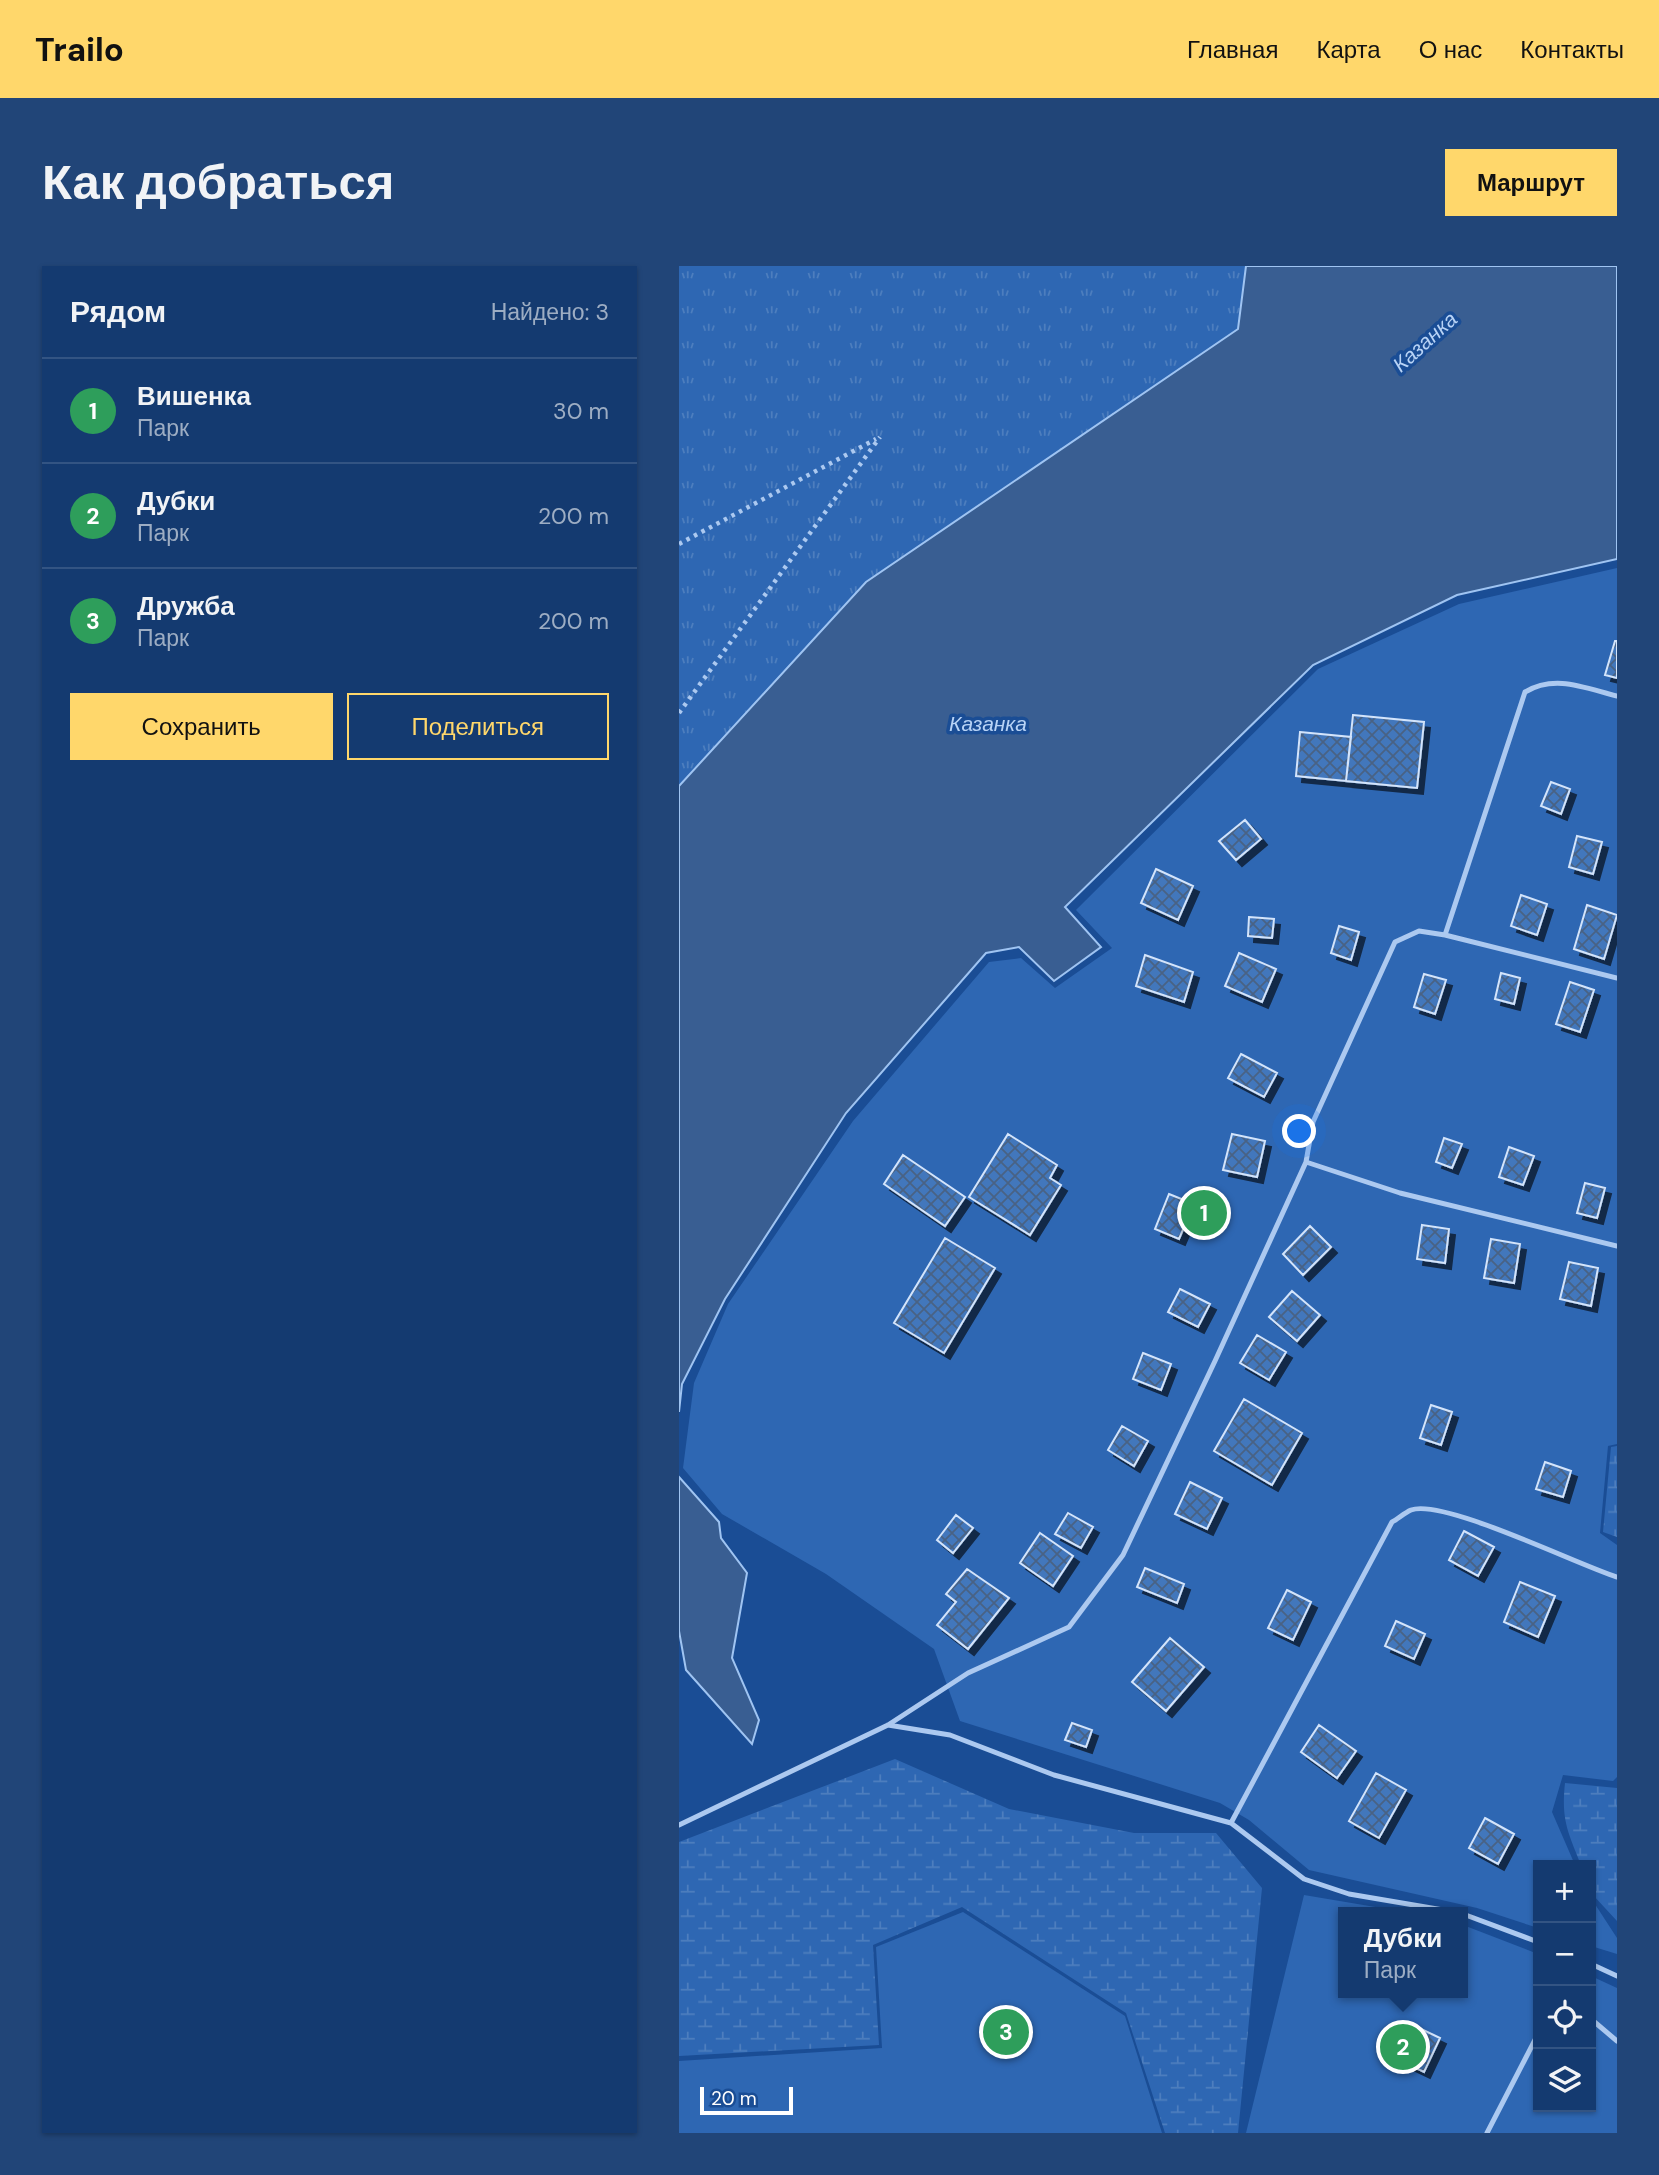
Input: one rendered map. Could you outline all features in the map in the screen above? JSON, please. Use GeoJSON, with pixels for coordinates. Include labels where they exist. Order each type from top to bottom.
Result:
{"type":"FeatureCollection","features":[{"type":"Feature","properties":{"kind":"lane"},"geometry":{"type":"LineString","coordinates":[[1445,935],[1525,692],[1541,682],[1560,681],[1617,696]]}},
{"type":"Feature","properties":{"kind":"lane"},"geometry":{"type":"LineString","coordinates":[[679,1825],[888,1725],[968,1672],[1069,1627],[1123,1555],[1306,1162],[1313,1122],[1395,942],[1419,931],[1445,935],[1617,978]]}},
{"type":"Feature","properties":{"kind":"lane"},"geometry":{"type":"LineString","coordinates":[[1306,1162],[1400,1193],[1617,1247]]}},
{"type":"Feature","properties":{"kind":"lane"},"geometry":{"type":"LineString","coordinates":[[1231,1823],[1392,1522],[1411,1510],[1430,1508],[1513,1535],[1617,1577]]}},
{"type":"Feature","properties":{"kind":"lane"},"geometry":{"type":"LineString","coordinates":[[888,1725],[950,1735],[1054,1775],[1231,1823],[1304,1879],[1349,1894],[1426,1907]]}},
{"type":"Feature","properties":{"kind":"lane"},"geometry":{"type":"LineString","coordinates":[[1468,1915],[1533,1940]]}},
{"type":"Feature","properties":{"kind":"lane"},"geometry":{"type":"LineString","coordinates":[[1596,1966],[1617,1976]]}},
{"type":"Feature","properties":{"kind":"lane"},"geometry":{"type":"LineString","coordinates":[[1596,2023],[1617,2041]]}},
{"type":"Feature","properties":{"kind":"lane"},"geometry":{"type":"LineString","coordinates":[[1487,2133],[1533,2044]]}},
{"type":"Feature","properties":{"kind":"path"},"geometry":{"type":"LineString","coordinates":[[679,544],[880,437],[679,713]]}},
{"type":"Feature","properties":{"kind":"green space"},"geometry":{"type":"Polygon","coordinates":[[[679,266],[1246,266],[1238,329],[866,582],[679,786],[679,266]]]}},
{"type":"Feature","properties":{"kind":"green space"},"geometry":{"type":"Polygon","coordinates":[[[1617,568],[1617,1444],[1608,1446],[1600,1533],[1617,1545],[1617,1777],[1613,1781],[1563,1775],[1552,1812],[1573,1860],[1533,1860],[1533,1926],[1477,1908],[1309,1870],[1249,1820],[1220,1803],[960,1721],[934,1649],[826,1574],[722,1514],[683,1468],[694,1383],[728,1304],[853,1121],[989,962],[1021,958],[1055,988],[1112,948],[1076,910],[1318,669],[1459,604],[1617,568]]]}},
{"type":"Feature","properties":{"kind":"green space"},"geometry":{"type":"Polygon","coordinates":[[[1617,1446],[1617,1537],[1603,1532],[1611,1447],[1617,1446]]]}},
{"type":"Feature","properties":{"kind":"green space"},"geometry":{"type":"Polygon","coordinates":[[[895,1759],[1009,1809],[1134,1833],[1216,1833],[1262,1888],[1238,2133],[1165,2133],[1126,2013],[962,1907],[873,1945],[879,2045],[679,2056],[679,1842],[895,1759]]]}},
{"type":"Feature","properties":{"kind":"green space"},"geometry":{"type":"Polygon","coordinates":[[[1565,1783],[1617,1788],[1617,1921],[1596,1898],[1596,1860],[1579,1860],[1567,1826],[1565,1783]]]}},
{"type":"Feature","properties":{"kind":"green space"},"geometry":{"type":"Polygon","coordinates":[[[1304,1895],[1375,1907],[1338,1907],[1338,1998],[1468,1998],[1468,1927],[1533,1952],[1533,2112],[1596,2112],[1596,1978],[1617,1988],[1617,2133],[1246,2133],[1304,1895]]]}},
{"type":"Feature","properties":{"kind":"green space"},"geometry":{"type":"Polygon","coordinates":[[[1596,1906],[1617,1938],[1617,1954],[1596,1948],[1596,1906]]]}},
{"type":"Feature","properties":{"kind":"green space"},"geometry":{"type":"Polygon","coordinates":[[[963,1912],[1125,2016],[1162,2133],[679,2133],[679,2061],[882,2048],[876,1947],[963,1912]]]}},
{"type":"Feature","properties":{"kind":"water","name":"Казанка"},"geometry":{"type":"Polygon","coordinates":[[[1246,266],[1617,266],[1617,559],[1457,595],[1313,665],[1065,907],[1101,947],[1054,981],[1019,947],[986,953],[846,1113],[725,1299],[682,1384],[679,1412],[679,786],[866,582],[1238,329],[1246,266]]]}},
{"type":"Feature","properties":{"kind":"water"},"geometry":{"type":"Polygon","coordinates":[[[679,1477],[719,1522],[721,1538],[747,1573],[732,1658],[759,1720],[752,1744],[686,1670],[679,1631],[679,1477]]]}},
{"type":"Feature","properties":{"kind":"building"},"geometry":{"type":"Polygon","coordinates":[[[1617,641],[1617,678],[1605,675],[1617,641]]]}},
{"type":"Feature","properties":{"kind":"building"},"geometry":{"type":"Polygon","coordinates":[[[1353,715],[1424,722],[1417,788],[1346,781],[1353,715]]]}},
{"type":"Feature","properties":{"kind":"building"},"geometry":{"type":"Polygon","coordinates":[[[1300,732],[1351,737],[1346,781],[1296,776],[1300,732]]]}},
{"type":"Feature","properties":{"kind":"building"},"geometry":{"type":"Polygon","coordinates":[[[1551,782],[1570,789],[1561,814],[1541,806],[1551,782]]]}},
{"type":"Feature","properties":{"kind":"building"},"geometry":{"type":"Polygon","coordinates":[[[1245,820],[1261,839],[1236,860],[1219,841],[1245,820]]]}},
{"type":"Feature","properties":{"kind":"building"},"geometry":{"type":"Polygon","coordinates":[[[1577,836],[1602,842],[1593,874],[1569,867],[1577,836]]]}},
{"type":"Feature","properties":{"kind":"building"},"geometry":{"type":"Polygon","coordinates":[[[1156,869],[1193,886],[1178,920],[1141,903],[1156,869]]]}},
{"type":"Feature","properties":{"kind":"building"},"geometry":{"type":"Polygon","coordinates":[[[1521,895],[1547,904],[1537,935],[1511,926],[1521,895]]]}},
{"type":"Feature","properties":{"kind":"building"},"geometry":{"type":"Polygon","coordinates":[[[1587,905],[1617,915],[1604,959],[1574,949],[1587,905]]]}},
{"type":"Feature","properties":{"kind":"building"},"geometry":{"type":"Polygon","coordinates":[[[1249,917],[1274,919],[1272,938],[1248,936],[1249,917]]]}},
{"type":"Feature","properties":{"kind":"building"},"geometry":{"type":"Polygon","coordinates":[[[1339,926],[1359,932],[1351,960],[1331,953],[1339,926]]]}},
{"type":"Feature","properties":{"kind":"building"},"geometry":{"type":"Polygon","coordinates":[[[1239,953],[1276,969],[1262,1002],[1225,986],[1239,953]]]}},
{"type":"Feature","properties":{"kind":"building"},"geometry":{"type":"Polygon","coordinates":[[[1145,955],[1193,972],[1184,1002],[1136,986],[1145,955]]]}},
{"type":"Feature","properties":{"kind":"building"},"geometry":{"type":"Polygon","coordinates":[[[1501,973],[1520,978],[1514,1004],[1495,999],[1501,973]]]}},
{"type":"Feature","properties":{"kind":"building"},"geometry":{"type":"Polygon","coordinates":[[[1424,974],[1446,980],[1435,1014],[1414,1007],[1424,974]]]}},
{"type":"Feature","properties":{"kind":"building"},"geometry":{"type":"Polygon","coordinates":[[[1570,982],[1594,990],[1580,1032],[1556,1024],[1570,982]]]}},
{"type":"Feature","properties":{"kind":"building"},"geometry":{"type":"Polygon","coordinates":[[[1241,1054],[1277,1073],[1264,1097],[1228,1078],[1241,1054]]]}},
{"type":"Feature","properties":{"kind":"building"},"geometry":{"type":"Polygon","coordinates":[[[1008,1134],[1057,1165],[1050,1178],[1061,1185],[1030,1235],[969,1197],[1008,1134]]]}},
{"type":"Feature","properties":{"kind":"building"},"geometry":{"type":"Polygon","coordinates":[[[1232,1134],[1265,1141],[1257,1177],[1223,1170],[1232,1134]]]}},
{"type":"Feature","properties":{"kind":"building"},"geometry":{"type":"Polygon","coordinates":[[[1444,1138],[1462,1144],[1452,1168],[1436,1162],[1444,1138]]]}},
{"type":"Feature","properties":{"kind":"building"},"geometry":{"type":"Polygon","coordinates":[[[1509,1147],[1534,1156],[1523,1185],[1499,1177],[1509,1147]]]}},
{"type":"Feature","properties":{"kind":"building"},"geometry":{"type":"Polygon","coordinates":[[[903,1155],[965,1197],[945,1226],[884,1184],[903,1155]]]}},
{"type":"Feature","properties":{"kind":"building"},"geometry":{"type":"Polygon","coordinates":[[[1585,1183],[1605,1188],[1597,1218],[1577,1213],[1585,1183]]]}},
{"type":"Feature","properties":{"kind":"building"},"geometry":{"type":"Polygon","coordinates":[[[1169,1194],[1194,1204],[1179,1239],[1155,1229],[1169,1194]]]}},
{"type":"Feature","properties":{"kind":"building"},"geometry":{"type":"Polygon","coordinates":[[[1422,1225],[1449,1229],[1445,1263],[1417,1259],[1422,1225]]]}},
{"type":"Feature","properties":{"kind":"building"},"geometry":{"type":"Polygon","coordinates":[[[1310,1226],[1331,1247],[1303,1275],[1283,1254],[1310,1226]]]}},
{"type":"Feature","properties":{"kind":"building"},"geometry":{"type":"Polygon","coordinates":[[[945,1238],[995,1268],[944,1353],[894,1323],[945,1238]]]}},
{"type":"Feature","properties":{"kind":"building"},"geometry":{"type":"Polygon","coordinates":[[[1491,1239],[1520,1244],[1514,1283],[1484,1278],[1491,1239]]]}},
{"type":"Feature","properties":{"kind":"building"},"geometry":{"type":"Polygon","coordinates":[[[1569,1262],[1598,1268],[1591,1306],[1560,1299],[1569,1262]]]}},
{"type":"Feature","properties":{"kind":"building"},"geometry":{"type":"Polygon","coordinates":[[[1180,1289],[1210,1304],[1198,1327],[1168,1312],[1180,1289]]]}},
{"type":"Feature","properties":{"kind":"building"},"geometry":{"type":"Polygon","coordinates":[[[1292,1291],[1320,1315],[1297,1341],[1269,1317],[1292,1291]]]}},
{"type":"Feature","properties":{"kind":"building"},"geometry":{"type":"Polygon","coordinates":[[[1257,1335],[1286,1352],[1269,1380],[1240,1363],[1257,1335]]]}},
{"type":"Feature","properties":{"kind":"building"},"geometry":{"type":"Polygon","coordinates":[[[1143,1353],[1171,1364],[1161,1390],[1133,1379],[1143,1353]]]}},
{"type":"Feature","properties":{"kind":"building"},"geometry":{"type":"Polygon","coordinates":[[[1244,1399],[1302,1433],[1272,1485],[1214,1451],[1244,1399]]]}},
{"type":"Feature","properties":{"kind":"building"},"geometry":{"type":"Polygon","coordinates":[[[1431,1405],[1452,1412],[1441,1445],[1420,1438],[1431,1405]]]}},
{"type":"Feature","properties":{"kind":"building"},"geometry":{"type":"Polygon","coordinates":[[[1122,1426],[1148,1441],[1134,1466],[1108,1450],[1122,1426]]]}},
{"type":"Feature","properties":{"kind":"building"},"geometry":{"type":"Polygon","coordinates":[[[1545,1462],[1571,1471],[1563,1497],[1536,1489],[1545,1462]]]}},
{"type":"Feature","properties":{"kind":"building"},"geometry":{"type":"Polygon","coordinates":[[[1190,1482],[1222,1498],[1207,1529],[1175,1514],[1190,1482]]]}},
{"type":"Feature","properties":{"kind":"building"},"geometry":{"type":"Polygon","coordinates":[[[1068,1513],[1093,1527],[1081,1548],[1055,1534],[1068,1513]]]}},
{"type":"Feature","properties":{"kind":"building"},"geometry":{"type":"Polygon","coordinates":[[[956,1515],[973,1528],[953,1553],[937,1540],[956,1515]]]}},
{"type":"Feature","properties":{"kind":"building"},"geometry":{"type":"Polygon","coordinates":[[[1464,1531],[1494,1547],[1478,1576],[1449,1560],[1464,1531]]]}},
{"type":"Feature","properties":{"kind":"building"},"geometry":{"type":"Polygon","coordinates":[[[1040,1533],[1073,1556],[1053,1586],[1020,1563],[1040,1533]]]}},
{"type":"Feature","properties":{"kind":"building"},"geometry":{"type":"Polygon","coordinates":[[[1145,1568],[1184,1584],[1177,1603],[1137,1587],[1145,1568]]]}},
{"type":"Feature","properties":{"kind":"building"},"geometry":{"type":"Polygon","coordinates":[[[967,1569],[1009,1598],[968,1649],[937,1625],[956,1602],[946,1594],[967,1569]]]}},
{"type":"Feature","properties":{"kind":"building"},"geometry":{"type":"Polygon","coordinates":[[[1520,1582],[1555,1596],[1538,1637],[1504,1622],[1520,1582]]]}},
{"type":"Feature","properties":{"kind":"building"},"geometry":{"type":"Polygon","coordinates":[[[1287,1590],[1311,1602],[1293,1640],[1268,1628],[1287,1590]]]}},
{"type":"Feature","properties":{"kind":"building"},"geometry":{"type":"Polygon","coordinates":[[[1396,1621],[1425,1634],[1414,1659],[1385,1646],[1396,1621]]]}},
{"type":"Feature","properties":{"kind":"building"},"geometry":{"type":"Polygon","coordinates":[[[1170,1638],[1204,1667],[1166,1711],[1132,1682],[1170,1638]]]}},
{"type":"Feature","properties":{"kind":"building"},"geometry":{"type":"Polygon","coordinates":[[[1072,1723],[1092,1730],[1086,1747],[1065,1740],[1072,1723]]]}},
{"type":"Feature","properties":{"kind":"building"},"geometry":{"type":"Polygon","coordinates":[[[1319,1725],[1356,1751],[1337,1778],[1301,1752],[1319,1725]]]}},
{"type":"Feature","properties":{"kind":"building"},"geometry":{"type":"Polygon","coordinates":[[[1376,1773],[1406,1790],[1379,1838],[1349,1821],[1376,1773]]]}},
{"type":"Feature","properties":{"kind":"building"},"geometry":{"type":"Polygon","coordinates":[[[1485,1818],[1514,1834],[1498,1864],[1469,1848],[1485,1818]]]}},
{"type":"Feature","properties":{"kind":"building"},"geometry":{"type":"Polygon","coordinates":[[[1417,2027],[1440,2038],[1424,2072],[1401,2061],[1417,2027]]]}},
{"type":"Feature","properties":{"kind":"place","name":"Вишенка"},"geometry":{"type":"Point","coordinates":[1204,1213]}},
{"type":"Feature","properties":{"kind":"place","name":"Дружба"},"geometry":{"type":"Point","coordinates":[1006,2032]}},
{"type":"Feature","properties":{"kind":"place","name":"Дубки"},"geometry":{"type":"Point","coordinates":[1403,2047]}}]}
